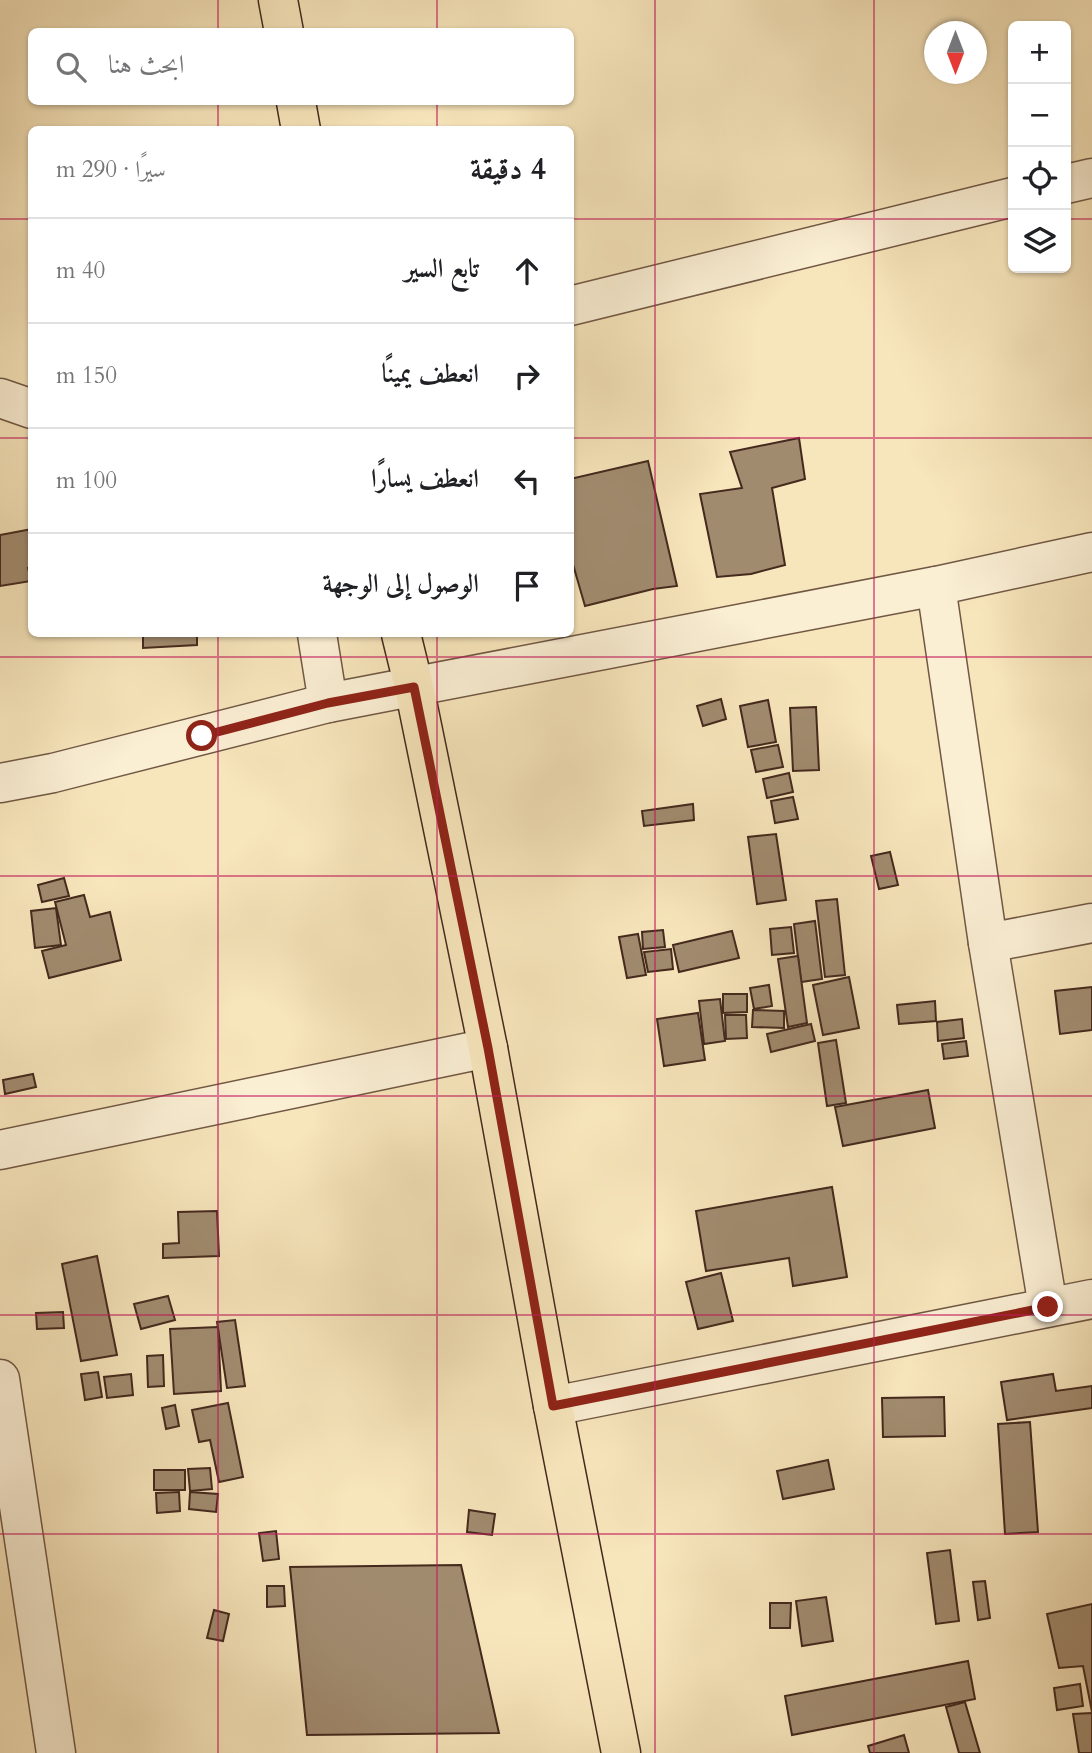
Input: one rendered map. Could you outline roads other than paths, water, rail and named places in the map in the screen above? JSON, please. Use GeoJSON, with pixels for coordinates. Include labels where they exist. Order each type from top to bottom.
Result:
{"type":"FeatureCollection","features":[{"type":"Feature","properties":{"kind":"main road"},"geometry":{"type":"LineString","coordinates":[[278,0],[283,28]]}},
{"type":"Feature","properties":{"kind":"main road"},"geometry":{"type":"LineString","coordinates":[[297,105],[300,126]]}},
{"type":"Feature","properties":{"kind":"main road"},"geometry":{"type":"LineString","coordinates":[[402,637],[488,1048],[553,1406],[621,1753]]}},
{"type":"Feature","properties":{"kind":"street"},"geometry":{"type":"LineString","coordinates":[[1071,183],[1092,178]]}},
{"type":"Feature","properties":{"kind":"street"},"geometry":{"type":"LineString","coordinates":[[574,305],[1008,198]]}},
{"type":"Feature","properties":{"kind":"street"},"geometry":{"type":"LineString","coordinates":[[0,783],[53,773],[328,703],[936,586],[1092,552]]}},
{"type":"Feature","properties":{"kind":"street"},"geometry":{"type":"LineString","coordinates":[[936,586],[988,943],[1048,1307]]}},
{"type":"Feature","properties":{"kind":"street"},"geometry":{"type":"LineString","coordinates":[[317,637],[328,703]]}},
{"type":"Feature","properties":{"kind":"street"},"geometry":{"type":"LineString","coordinates":[[988,943],[1092,923]]}},
{"type":"Feature","properties":{"kind":"street"},"geometry":{"type":"LineString","coordinates":[[0,1150],[488,1048]]}},
{"type":"Feature","properties":{"kind":"street"},"geometry":{"type":"LineString","coordinates":[[553,1406],[1092,1298]]}},
{"type":"Feature","properties":{"kind":"street"},"geometry":{"type":"LineString","coordinates":[[0,1379],[56,1753]]}}]}
